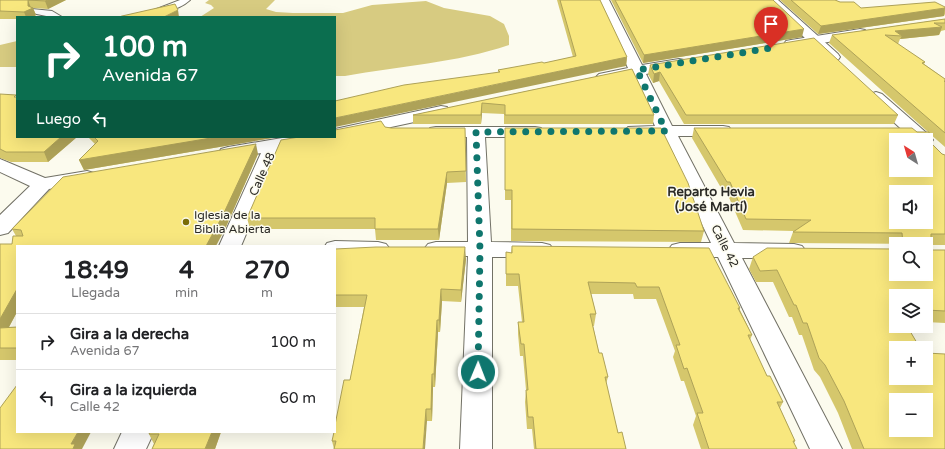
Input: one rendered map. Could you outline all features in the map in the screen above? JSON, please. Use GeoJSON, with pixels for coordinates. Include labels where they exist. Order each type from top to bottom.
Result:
{"type":"FeatureCollection","features":[{"type":"Feature","properties":{"kind":"street","name":"Calle 42"},"geometry":{"type":"LineString","coordinates":[[603,0],[666,131],[826,449]]}},
{"type":"Feature","properties":{"kind":"street"},"geometry":{"type":"LineString","coordinates":[[770,0],[842,65]]}},
{"type":"Feature","properties":{"kind":"street"},"geometry":{"type":"LineString","coordinates":[[774,47],[874,31]]}},
{"type":"Feature","properties":{"kind":"street"},"geometry":{"type":"LineString","coordinates":[[591,80],[637,70],[697,60]]}},
{"type":"Feature","properties":{"kind":"street"},"geometry":{"type":"LineString","coordinates":[[864,86],[916,133]]}},
{"type":"Feature","properties":{"kind":"street"},"geometry":{"type":"LineString","coordinates":[[336,134],[454,108]]}},
{"type":"Feature","properties":{"kind":"street"},"geometry":{"type":"LineString","coordinates":[[352,131],[555,132]]}},
{"type":"Feature","properties":{"kind":"street"},"geometry":{"type":"LineString","coordinates":[[618,132],[736,131]]}},
{"type":"Feature","properties":{"kind":"street"},"geometry":{"type":"LineString","coordinates":[[891,131],[898,133]]}},
{"type":"Feature","properties":{"kind":"street"},"geometry":{"type":"LineString","coordinates":[[476,132],[480,250],[476,449]]}},
{"type":"Feature","properties":{"kind":"street"},"geometry":{"type":"LineString","coordinates":[[214,156],[313,138]]}},
{"type":"Feature","properties":{"kind":"street","name":"Calle 48"},"geometry":{"type":"LineString","coordinates":[[230,245],[274,145]]}},
{"type":"Feature","properties":{"kind":"street"},"geometry":{"type":"LineString","coordinates":[[0,166],[43,184],[102,174]]}},
{"type":"Feature","properties":{"kind":"street"},"geometry":{"type":"LineString","coordinates":[[0,228],[43,184]]}},
{"type":"Feature","properties":{"kind":"street"},"geometry":{"type":"LineString","coordinates":[[336,248],[560,250]]}},
{"type":"Feature","properties":{"kind":"street"},"geometry":{"type":"LineString","coordinates":[[655,250],[811,251]]}},
{"type":"Feature","properties":{"kind":"street"},"geometry":{"type":"LineString","coordinates":[[130,449],[138,433]]}},
{"type":"Feature","properties":{"kind":"lane"},"geometry":{"type":"LineString","coordinates":[[144,16],[159,12],[186,0]]}},
{"type":"Feature","properties":{"kind":"lane"},"geometry":{"type":"LineString","coordinates":[[35,11],[56,16]]}},
{"type":"Feature","properties":{"kind":"shaded area"},"geometry":{"type":"Polygon","coordinates":[[[209,0],[275,0],[266,9],[276,12],[293,13],[343,13],[372,5],[426,1],[444,8],[490,16],[504,24],[509,36],[509,45],[448,60],[345,76],[336,76],[336,16],[202,16],[214,8],[205,3],[209,0]]]}},
{"type":"Feature","properties":{"kind":"shaded area"},"geometry":{"type":"Polygon","coordinates":[[[16,41],[16,67],[0,67],[0,45],[16,41]]]}},
{"type":"Feature","properties":{"kind":"building"},"geometry":{"type":"Polygon","coordinates":[[[0,0],[28,0],[28,6],[33,8],[24,12],[0,11],[0,0]]]}},
{"type":"Feature","properties":{"kind":"building"},"geometry":{"type":"Polygon","coordinates":[[[560,0],[600,0],[627,57],[336,118],[336,101],[404,85],[500,72],[498,70],[542,62],[544,63],[576,56],[560,0]]]}},
{"type":"Feature","properties":{"kind":"building"},"geometry":{"type":"Polygon","coordinates":[[[615,0],[773,0],[804,29],[644,55],[615,0]]]}},
{"type":"Feature","properties":{"kind":"building"},"geometry":{"type":"Polygon","coordinates":[[[791,0],[835,0],[840,2],[854,2],[861,8],[935,2],[945,8],[821,26],[791,0]]]}},
{"type":"Feature","properties":{"kind":"building"},"geometry":{"type":"Polygon","coordinates":[[[175,4],[178,10],[166,16],[122,16],[175,4]]]}},
{"type":"Feature","properties":{"kind":"building"},"geometry":{"type":"Polygon","coordinates":[[[945,19],[945,23],[934,23],[942,27],[895,31],[902,36],[885,35],[925,62],[922,63],[945,79],[945,133],[832,35],[945,19]]]}},
{"type":"Feature","properties":{"kind":"building"},"geometry":{"type":"Polygon","coordinates":[[[814,38],[898,115],[686,115],[660,72],[654,74],[650,65],[814,38]]]}},
{"type":"Feature","properties":{"kind":"building"},"geometry":{"type":"Polygon","coordinates":[[[632,69],[654,115],[505,115],[505,105],[482,103],[481,115],[413,115],[632,69]]]}},
{"type":"Feature","properties":{"kind":"building"},"geometry":{"type":"Polygon","coordinates":[[[0,94],[16,95],[14,97],[16,97],[16,138],[60,138],[44,152],[6,152],[0,149],[0,94]]]}},
{"type":"Feature","properties":{"kind":"building"},"geometry":{"type":"Polygon","coordinates":[[[381,121],[385,127],[391,128],[465,128],[466,171],[447,172],[438,229],[375,229],[375,218],[247,218],[281,140],[293,138],[336,138],[336,130],[381,121]]]}},
{"type":"Feature","properties":{"kind":"building"},"geometry":{"type":"Polygon","coordinates":[[[505,128],[661,128],[688,183],[704,231],[512,229],[512,190],[505,190],[505,128]]]}},
{"type":"Feature","properties":{"kind":"building"},"geometry":{"type":"Polygon","coordinates":[[[694,128],[912,128],[917,132],[929,132],[889,133],[889,177],[933,177],[933,145],[945,155],[945,234],[931,234],[931,237],[902,237],[902,233],[793,232],[811,220],[746,219],[730,182],[727,182],[694,128]]]}},
{"type":"Feature","properties":{"kind":"building"},"geometry":{"type":"Polygon","coordinates":[[[95,138],[211,138],[79,160],[98,141],[95,138]]]}},
{"type":"Feature","properties":{"kind":"building"},"geometry":{"type":"Polygon","coordinates":[[[256,144],[222,217],[207,245],[16,245],[16,291],[0,319],[0,244],[12,244],[13,236],[23,236],[21,230],[12,229],[63,177],[256,144]]]}},
{"type":"Feature","properties":{"kind":"building"},"geometry":{"type":"Polygon","coordinates":[[[512,246],[709,248],[740,308],[738,308],[752,335],[748,335],[767,376],[770,376],[783,402],[777,402],[795,441],[793,441],[797,449],[709,449],[697,413],[703,413],[687,368],[684,369],[676,345],[680,345],[659,287],[637,287],[635,283],[588,282],[596,314],[590,314],[599,353],[602,353],[608,377],[605,377],[618,433],[622,432],[626,449],[536,449],[533,417],[528,417],[526,390],[528,390],[524,344],[521,344],[518,322],[524,322],[519,274],[506,274],[506,252],[512,253],[512,246]]]}},
{"type":"Feature","properties":{"kind":"building"},"geometry":{"type":"Polygon","coordinates":[[[376,247],[465,247],[461,290],[441,289],[439,320],[437,320],[434,374],[432,374],[431,409],[426,409],[423,449],[334,449],[336,441],[332,441],[334,433],[336,433],[336,420],[344,380],[350,380],[367,295],[336,295],[336,249],[376,247]]]}},
{"type":"Feature","properties":{"kind":"building"},"geometry":{"type":"Polygon","coordinates":[[[767,248],[889,249],[889,281],[933,281],[933,250],[945,250],[945,311],[933,310],[933,289],[889,289],[889,333],[911,333],[916,341],[889,341],[889,385],[933,385],[933,353],[945,354],[945,449],[864,449],[844,401],[825,365],[819,358],[807,323],[803,323],[796,305],[794,305],[777,270],[760,271],[753,257],[767,248]]]}},
{"type":"Feature","properties":{"kind":"building"},"geometry":{"type":"Polygon","coordinates":[[[16,327],[16,348],[0,348],[0,328],[16,327]]]}},
{"type":"Feature","properties":{"kind":"building"},"geometry":{"type":"Polygon","coordinates":[[[16,386],[16,433],[77,433],[71,444],[75,444],[73,449],[0,449],[0,408],[16,386]]]}},
{"type":"Feature","properties":{"kind":"building"},"geometry":{"type":"Polygon","coordinates":[[[212,433],[205,449],[152,449],[159,434],[149,434],[212,433]]]}},
{"type":"Feature","properties":{"kind":"place","name":"Iglesia de la Biblia Abierta"},"geometry":{"type":"Point","coordinates":[186,222]}},
{"type":"Feature","properties":{"kind":"district","name":"Reparto Hevia (José Martí)"},"geometry":{"type":"Point","coordinates":[711,198]}},
{"type":"Feature","properties":{"kind":"route"},"geometry":{"type":"LineString","coordinates":[[478,372],[480,250],[476,132],[666,131],[637,70],[771,48]]}}]}
